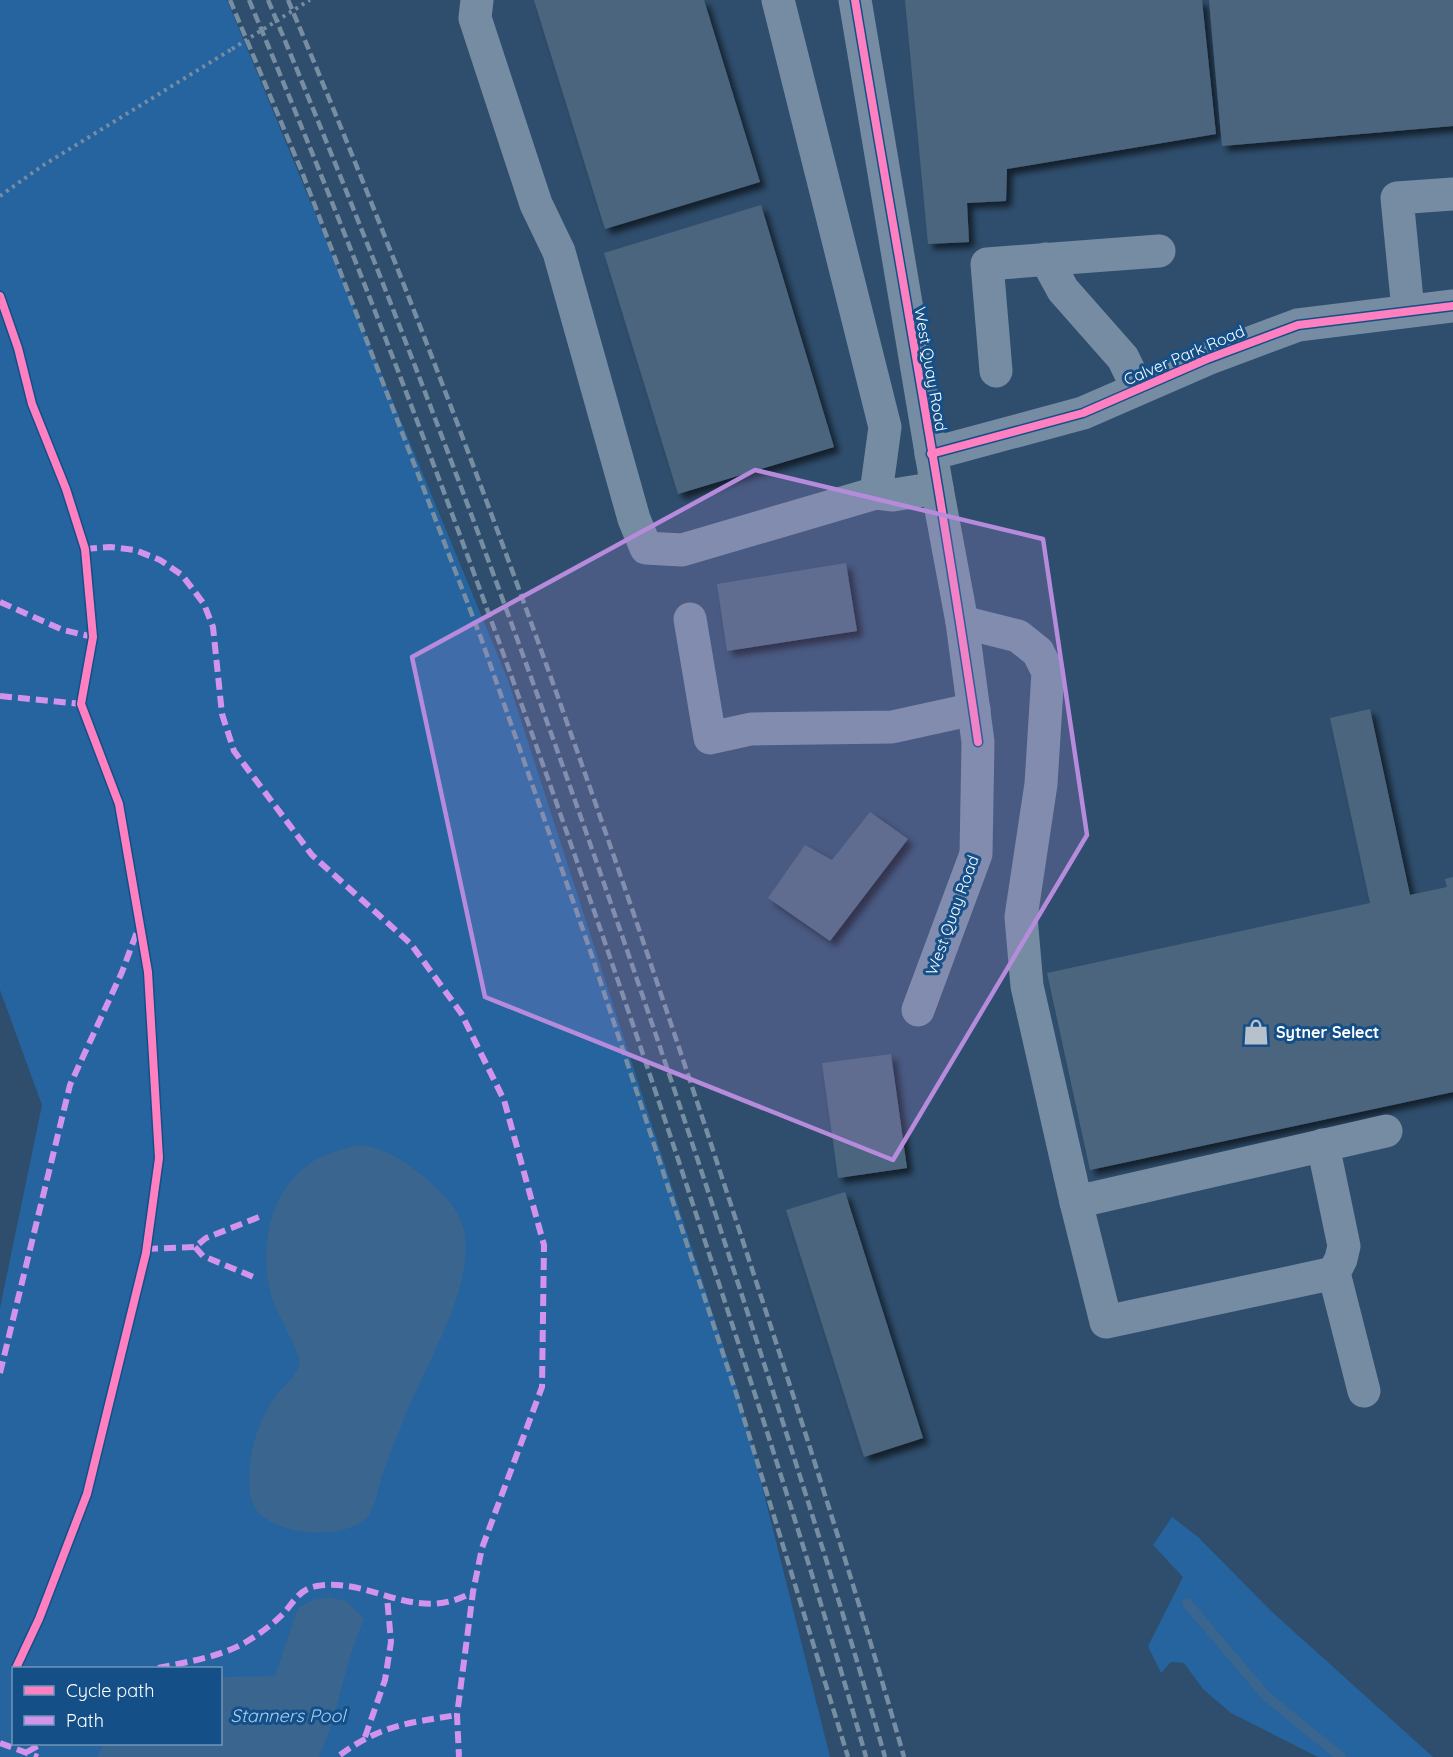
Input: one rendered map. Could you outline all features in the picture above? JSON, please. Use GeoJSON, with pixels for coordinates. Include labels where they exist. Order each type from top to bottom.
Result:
{"type":"FeatureCollection","features":[{"type":"Feature","properties":{"kind":"street"},"geometry":{"type":"LineString","coordinates":[[477,0],[476,18],[537,204],[559,252],[634,519],[646,548],[682,550],[876,493],[893,495],[937,488]]}},
{"type":"Feature","properties":{"kind":"street"},"geometry":{"type":"LineString","coordinates":[[778,0],[885,427],[876,493]]}},
{"type":"Feature","properties":{"kind":"street","name":"West Quay Road"},"geometry":{"type":"LineString","coordinates":[[855,0],[931,454],[962,622],[978,742],[976,854],[918,1010]]}},
{"type":"Feature","properties":{"kind":"street"},"geometry":{"type":"LineString","coordinates":[[1408,310],[1397,198],[1453,194]]}},
{"type":"Feature","properties":{"kind":"street"},"geometry":{"type":"LineString","coordinates":[[996,371],[987,264],[1159,251]]}},
{"type":"Feature","properties":{"kind":"street"},"geometry":{"type":"LineString","coordinates":[[1046,260],[1063,290],[1123,358],[1138,389]]}},
{"type":"Feature","properties":{"kind":"street","name":"Calver Park Road"},"geometry":{"type":"LineString","coordinates":[[931,454],[1083,413],[1250,341],[1298,325],[1453,306]]}},
{"type":"Feature","properties":{"kind":"street"},"geometry":{"type":"LineString","coordinates":[[690,619],[710,738],[751,729],[892,727],[974,709]]}},
{"type":"Feature","properties":{"kind":"street"},"geometry":{"type":"LineString","coordinates":[[962,622],[1018,636],[1038,652],[1048,672],[1041,784],[1021,917],[1027,986],[1106,1322],[1334,1273]]}},
{"type":"Feature","properties":{"kind":"street"},"geometry":{"type":"LineString","coordinates":[[1076,1202],[1386,1131]]}},
{"type":"Feature","properties":{"kind":"street"},"geometry":{"type":"LineString","coordinates":[[1323,1145],[1344,1246],[1334,1273],[1364,1391]]}},
{"type":"Feature","properties":{"kind":"path"},"geometry":{"type":"LineString","coordinates":[[0,196],[42,166],[310,0]]}},
{"type":"Feature","properties":{"kind":"highlighted area"},"geometry":{"type":"Polygon","coordinates":[[[755,470],[1043,539],[1087,835],[893,1160],[485,997],[412,657],[755,470]]]}},
{"type":"Feature","properties":{"kind":"shaded area"},"geometry":{"type":"Polygon","coordinates":[[[0,0],[227,0],[508,680],[739,1394],[830,1757],[0,1757],[0,1308],[42,1105],[0,990],[0,0]]]}},
{"type":"Feature","properties":{"kind":"shaded area"},"geometry":{"type":"Polygon","coordinates":[[[1172,1517],[1198,1537],[1271,1611],[1433,1757],[1318,1757],[1231,1713],[1203,1689],[1184,1663],[1171,1662],[1161,1673],[1148,1646],[1183,1577],[1153,1545],[1172,1517]]]}},
{"type":"Feature","properties":{"kind":"water"},"geometry":{"type":"Polygon","coordinates":[[[356,1145],[384,1151],[400,1160],[430,1182],[447,1199],[457,1212],[463,1226],[466,1248],[463,1272],[448,1322],[406,1414],[381,1478],[371,1512],[358,1524],[344,1530],[309,1532],[292,1530],[263,1516],[254,1506],[250,1495],[252,1450],[263,1418],[270,1404],[293,1376],[300,1362],[272,1298],[266,1262],[267,1243],[276,1207],[284,1190],[295,1176],[320,1158],[356,1145]]]}},
{"type":"Feature","properties":{"kind":"water","name":"Stanners Pool"},"geometry":{"type":"Polygon","coordinates":[[[329,1597],[346,1601],[364,1619],[351,1653],[332,1723],[319,1757],[97,1757],[103,1745],[222,1745],[222,1677],[275,1676],[298,1608],[313,1600],[329,1597]]]}},
{"type":"Feature","properties":{"kind":"building"},"geometry":{"type":"Polygon","coordinates":[[[534,0],[704,0],[760,182],[605,229],[534,0]]]}},
{"type":"Feature","properties":{"kind":"building"},"geometry":{"type":"Polygon","coordinates":[[[905,0],[1202,0],[1216,134],[1007,169],[1006,201],[967,203],[969,242],[928,244],[905,0]]]}},
{"type":"Feature","properties":{"kind":"building"},"geometry":{"type":"Polygon","coordinates":[[[1209,0],[1453,0],[1453,126],[1222,146],[1209,0]]]}},
{"type":"Feature","properties":{"kind":"building"},"geometry":{"type":"Polygon","coordinates":[[[761,205],[834,447],[678,494],[604,253],[761,205]]]}},
{"type":"Feature","properties":{"kind":"building"},"geometry":{"type":"Polygon","coordinates":[[[846,563],[857,631],[727,651],[717,584],[846,563]]]}},
{"type":"Feature","properties":{"kind":"building","name":"Sytner Select"},"geometry":{"type":"Polygon","coordinates":[[[1370,709],[1410,895],[1447,887],[1445,879],[1453,877],[1453,1092],[1090,1170],[1047,973],[1370,903],[1330,718],[1370,709]]]}},
{"type":"Feature","properties":{"kind":"building"},"geometry":{"type":"Polygon","coordinates":[[[870,812],[908,839],[830,941],[768,898],[805,845],[832,860],[870,812]]]}},
{"type":"Feature","properties":{"kind":"building"},"geometry":{"type":"Polygon","coordinates":[[[891,1054],[907,1168],[838,1178],[822,1063],[891,1054]]]}},
{"type":"Feature","properties":{"kind":"building"},"geometry":{"type":"Polygon","coordinates":[[[845,1192],[923,1438],[864,1457],[786,1210],[845,1192]]]}},
{"type":"Feature","properties":{"kind":"waterway"},"geometry":{"type":"LineString","coordinates":[[1187,1603],[1266,1696],[1341,1757]]}},
{"type":"Feature","properties":{"kind":"railway"},"geometry":{"type":"LineString","coordinates":[[230,0],[302,172],[481,638],[589,947],[737,1396],[848,1757]]}},
{"type":"Feature","properties":{"kind":"railway"},"geometry":{"type":"LineString","coordinates":[[249,0],[421,431],[579,866],[751,1382],[799,1532],[866,1757]]}},
{"type":"Feature","properties":{"kind":"railway"},"geometry":{"type":"LineString","coordinates":[[268,0],[387,293],[443,440],[499,588],[605,886],[706,1185],[775,1399],[843,1613],[885,1757]]}},
{"type":"Feature","properties":{"kind":"railway"},"geometry":{"type":"LineString","coordinates":[[288,0],[403,282],[511,566],[613,853],[785,1371],[904,1757]]}},
{"type":"Feature","properties":{"kind":"marked path"},"geometry":{"type":"LineString","coordinates":[[85,549],[110,547],[135,550],[160,560],[182,575],[204,604],[213,627],[222,714],[234,751],[312,855],[411,944],[461,1013],[504,1100],[544,1245],[542,1387],[482,1548],[473,1592],[457,1715],[459,1757]]}},
{"type":"Feature","properties":{"kind":"marked path"},"geometry":{"type":"LineString","coordinates":[[0,602],[63,630],[93,637]]}},
{"type":"Feature","properties":{"kind":"marked path"},"geometry":{"type":"LineString","coordinates":[[0,696],[81,704]]}},
{"type":"Feature","properties":{"kind":"marked path"},"geometry":{"type":"LineString","coordinates":[[0,1373],[70,1085],[122,972],[138,929]]}},
{"type":"Feature","properties":{"kind":"marked path"},"geometry":{"type":"LineString","coordinates":[[146,1249],[195,1247],[206,1238],[264,1215]]}},
{"type":"Feature","properties":{"kind":"marked path"},"geometry":{"type":"LineString","coordinates":[[195,1247],[203,1256],[256,1278]]}},
{"type":"Feature","properties":{"kind":"marked path"},"geometry":{"type":"LineString","coordinates":[[163,1667],[214,1655],[246,1642],[279,1618],[301,1593],[317,1586],[338,1585],[413,1602],[432,1604],[452,1601],[473,1592]]}},
{"type":"Feature","properties":{"kind":"marked path"},"geometry":{"type":"LineString","coordinates":[[365,1737],[385,1680],[391,1642],[387,1597]]}},
{"type":"Feature","properties":{"kind":"marked path"},"geometry":{"type":"LineString","coordinates":[[340,1755],[382,1731],[409,1723],[457,1715]]}},
{"type":"Feature","properties":{"kind":"marked path"},"geometry":{"type":"LineString","coordinates":[[0,1743],[38,1757]]}},
{"type":"Feature","properties":{"kind":"marked path"},"geometry":{"type":"LineString","coordinates":[[27,1752],[39,1745]]}},
{"type":"Feature","properties":{"kind":"cycle path"},"geometry":{"type":"LineString","coordinates":[[855,0],[934,463],[978,742]]}},
{"type":"Feature","properties":{"kind":"cycle path"},"geometry":{"type":"LineString","coordinates":[[0,296],[18,348],[32,404],[66,489],[85,549],[93,637],[81,704],[119,804],[148,972],[159,1158],[146,1253],[87,1494],[39,1619],[16,1667]]}},
{"type":"Feature","properties":{"kind":"cycle path"},"geometry":{"type":"LineString","coordinates":[[931,454],[1083,413],[1207,359],[1298,325],[1453,306]]}},
{"type":"Feature","properties":{"kind":"place","name":"Sytner Select"},"geometry":{"type":"Point","coordinates":[1256,1032]}}]}
